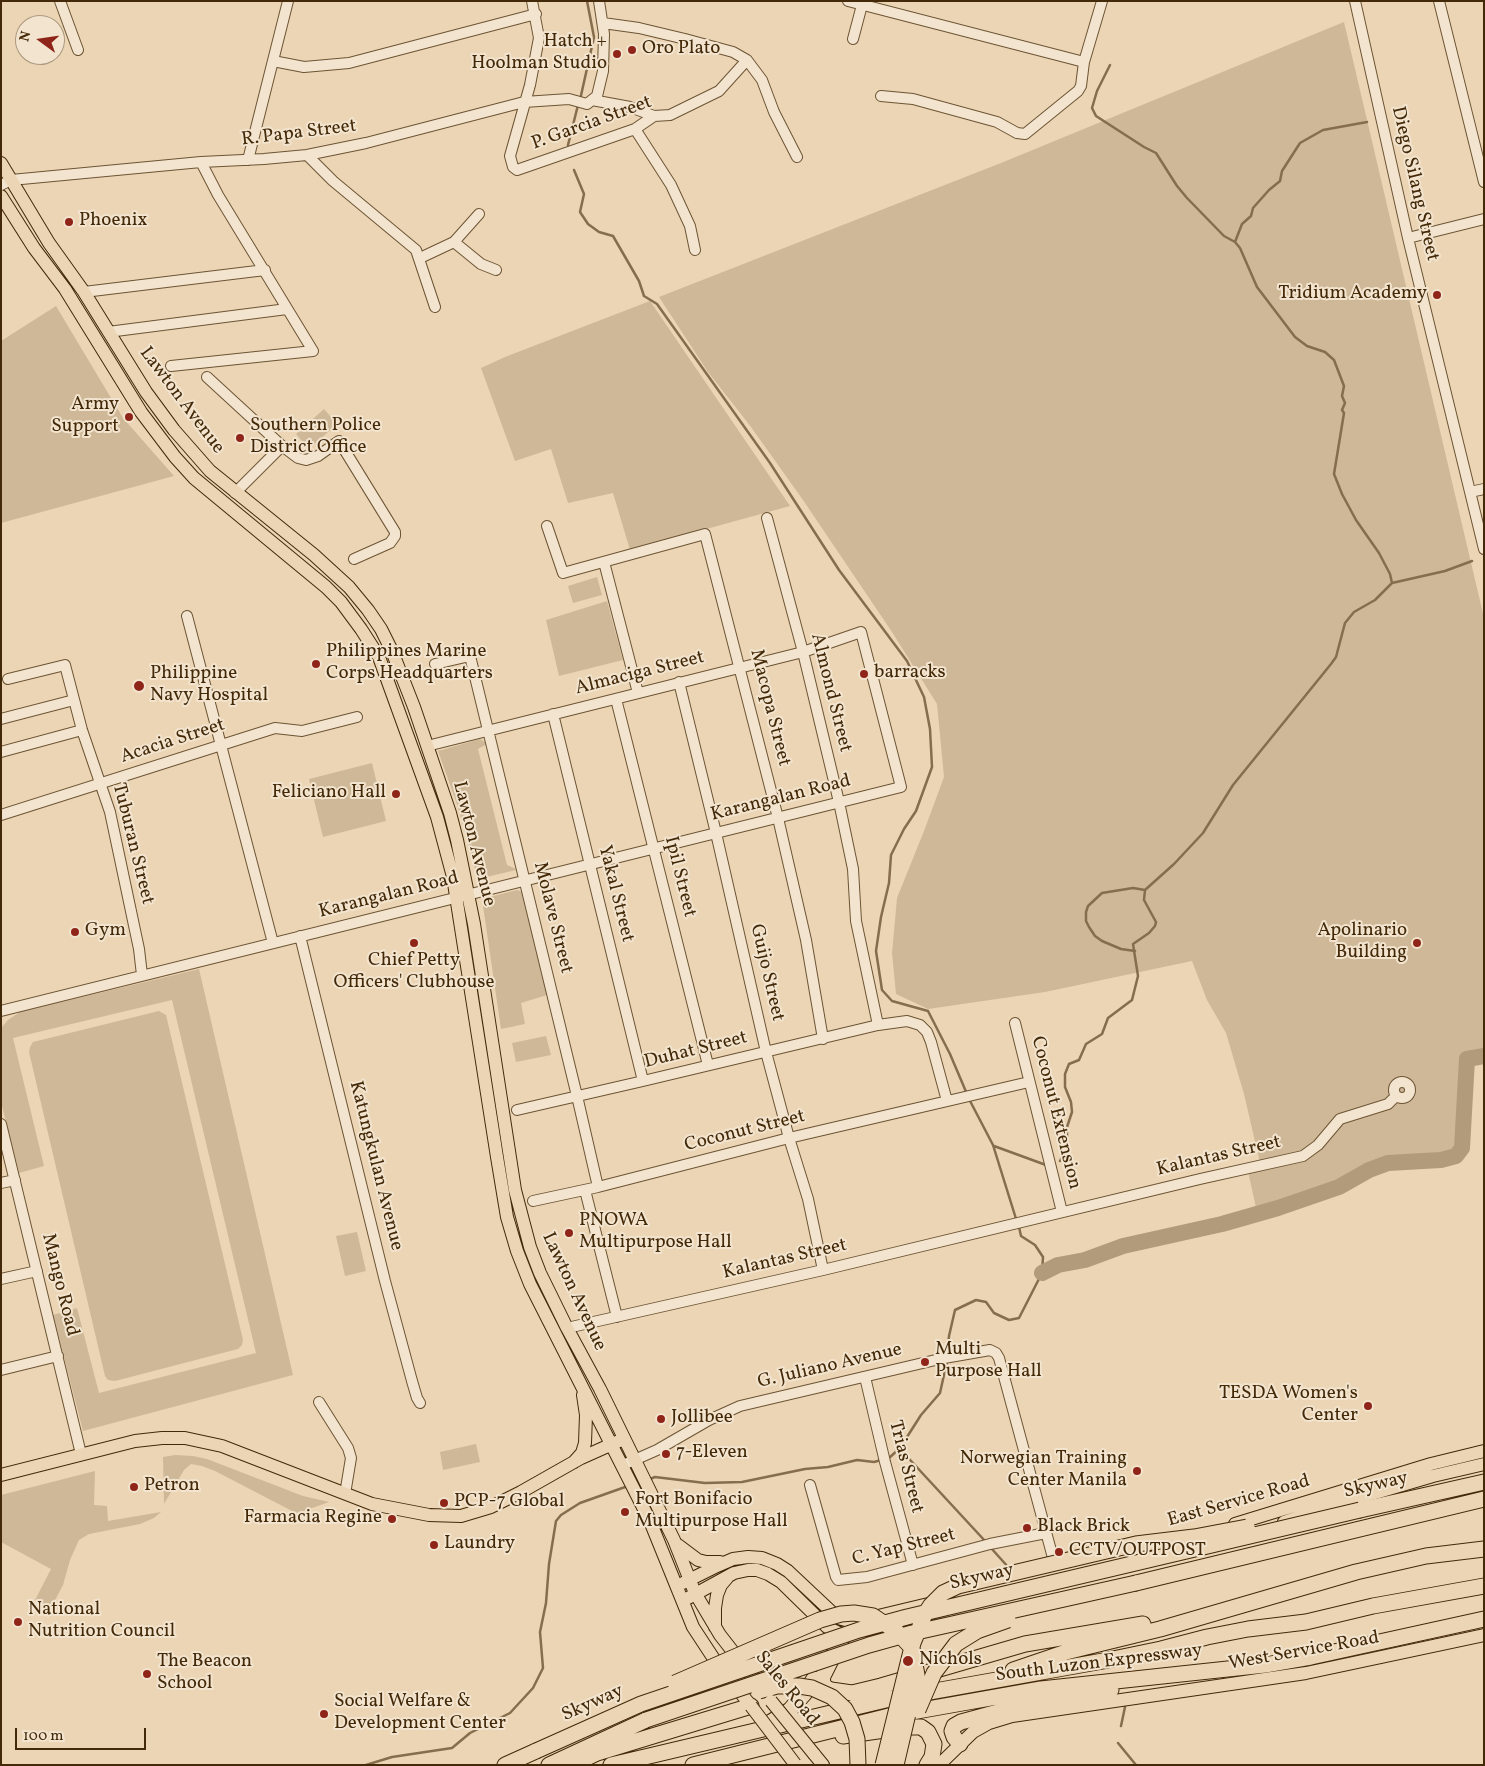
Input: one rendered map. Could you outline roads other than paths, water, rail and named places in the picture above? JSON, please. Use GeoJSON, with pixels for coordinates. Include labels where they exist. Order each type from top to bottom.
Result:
{"type":"FeatureCollection","features":[{"type":"Feature","properties":{"kind":"highway","name":"Skyway"},"geometry":{"type":"LineString","coordinates":[[505,1765],[641,1704],[859,1630],[907,1616],[1484,1482]]}},
{"type":"Feature","properties":{"kind":"highway","name":"Skyway"},"geometry":{"type":"LineString","coordinates":[[549,1765],[646,1720],[877,1642],[1136,1583],[1484,1499]]}},
{"type":"Feature","properties":{"kind":"highway"},"geometry":{"type":"LineString","coordinates":[[882,1765],[917,1633],[931,1605],[939,1596],[951,1589],[988,1578],[1136,1544],[1194,1537],[1301,1517],[1360,1510]]}},
{"type":"Feature","properties":{"kind":"highway","name":"South Luzon Expressway"},"geometry":{"type":"LineString","coordinates":[[984,1681],[1036,1661],[1066,1652],[1160,1629],[1394,1563],[1440,1554],[1484,1550]]}},
{"type":"Feature","properties":{"kind":"highway"},"geometry":{"type":"LineString","coordinates":[[905,1765],[926,1688],[940,1662],[956,1644],[991,1625],[1136,1583]]}},
{"type":"Feature","properties":{"kind":"highway","name":"South Luzon Expressway"},"geometry":{"type":"LineString","coordinates":[[611,1765],[890,1699],[1103,1661],[1207,1637],[1248,1629],[1306,1622],[1373,1606],[1484,1586]]}},
{"type":"Feature","properties":{"kind":"highway"},"geometry":{"type":"LineString","coordinates":[[536,1751],[620,1705],[688,1678],[820,1620],[841,1614],[854,1613],[873,1616],[884,1622],[912,1648],[916,1681],[896,1765]]}},
{"type":"Feature","properties":{"kind":"highway","name":"South Luzon Expressway"},"geometry":{"type":"LineString","coordinates":[[693,1765],[723,1761],[820,1732],[889,1716],[1031,1691],[1160,1675],[1265,1665],[1302,1659],[1484,1619]]}},
{"type":"Feature","properties":{"kind":"highway"},"geometry":{"type":"LineString","coordinates":[[844,1634],[823,1676],[822,1682],[826,1688],[831,1690],[852,1693],[1025,1644],[1137,1625],[1189,1620]]}},
{"type":"Feature","properties":{"kind":"highway"},"geometry":{"type":"LineString","coordinates":[[760,1729],[786,1713],[799,1701],[853,1622]]}},
{"type":"Feature","properties":{"kind":"highway"},"geometry":{"type":"LineString","coordinates":[[960,1744],[952,1731],[954,1726],[963,1721],[1008,1709],[1126,1688],[1160,1675]]}},
{"type":"Feature","properties":{"kind":"highway"},"geometry":{"type":"LineString","coordinates":[[646,1720],[777,1686],[805,1687],[832,1697],[848,1713],[855,1733],[858,1765]]}},
{"type":"Feature","properties":{"kind":"highway"},"geometry":{"type":"LineString","coordinates":[[572,1765],[597,1753],[751,1706]]}},
{"type":"Feature","properties":{"kind":"highway"},"geometry":{"type":"LineString","coordinates":[[820,1732],[850,1736],[905,1726],[921,1727],[928,1732],[934,1744],[932,1757],[927,1765]]}},
{"type":"Feature","properties":{"kind":"main road","name":"Lawton Avenue"},"geometry":{"type":"LineString","coordinates":[[1,163],[6,183],[84,292],[146,392],[174,430],[210,471],[320,560],[349,587],[381,629],[396,660],[450,813],[507,1217],[517,1250],[530,1284],[612,1445],[651,1492],[674,1540],[695,1593],[717,1631]]}},
{"type":"Feature","properties":{"kind":"main road","name":"Lawton Avenue"},"geometry":{"type":"LineString","coordinates":[[1,196],[34,248],[65,289],[141,412],[174,457],[194,478],[341,602],[379,658],[437,817],[453,877],[462,896],[515,1190],[530,1247],[540,1273],[624,1439],[638,1496],[650,1520],[693,1627],[706,1647]]}},
{"type":"Feature","properties":{"kind":"main road"},"geometry":{"type":"LineString","coordinates":[[574,1462],[582,1453],[585,1444],[586,1415],[582,1385]]}},
{"type":"Feature","properties":{"kind":"main road"},"geometry":{"type":"LineString","coordinates":[[1,1475],[150,1439],[176,1438],[198,1440],[222,1446],[372,1504],[429,1515],[461,1516],[476,1513],[497,1504],[574,1462],[624,1439]]}},
{"type":"Feature","properties":{"kind":"main road","name":"East Service Road"},"geometry":{"type":"LineString","coordinates":[[1340,1497],[1431,1464],[1484,1451]]}},
{"type":"Feature","properties":{"kind":"main road","name":"East Service Road"},"geometry":{"type":"LineString","coordinates":[[844,1634],[859,1633],[1060,1579],[1268,1515],[1484,1464]]}},
{"type":"Feature","properties":{"kind":"main road"},"geometry":{"type":"LineString","coordinates":[[674,1540],[681,1548],[698,1560],[715,1563],[752,1557],[762,1558],[777,1564],[792,1574],[835,1616],[853,1622]]}},
{"type":"Feature","properties":{"kind":"main road"},"geometry":{"type":"LineString","coordinates":[[676,1587],[730,1560]]}},
{"type":"Feature","properties":{"kind":"main road"},"geometry":{"type":"LineString","coordinates":[[682,1602],[730,1574],[738,1571],[752,1570],[773,1576],[786,1586],[825,1625],[835,1632],[844,1634]]}},
{"type":"Feature","properties":{"kind":"main road"},"geometry":{"type":"LineString","coordinates":[[717,1631],[714,1608],[721,1585],[730,1574]]}},
{"type":"Feature","properties":{"kind":"main road","name":"East Service Road"},"geometry":{"type":"LineString","coordinates":[[853,1622],[1060,1579]]}},
{"type":"Feature","properties":{"kind":"main road","name":"Sales Road"},"geometry":{"type":"LineString","coordinates":[[717,1631],[823,1765]]}},
{"type":"Feature","properties":{"kind":"main road","name":"West Service Road"},"geometry":{"type":"LineString","coordinates":[[939,1765],[973,1732],[989,1723],[1012,1716],[1306,1673],[1484,1635]]}},
{"type":"Feature","properties":{"kind":"main road","name":"Sales Road"},"geometry":{"type":"LineString","coordinates":[[706,1647],[795,1764]]}},
{"type":"Feature","properties":{"kind":"street"},"geometry":{"type":"LineString","coordinates":[[60,1],[78,50]]}},
{"type":"Feature","properties":{"kind":"street"},"geometry":{"type":"LineString","coordinates":[[248,160],[288,1]]}},
{"type":"Feature","properties":{"kind":"street","name":"P. Garcia Street"},"geometry":{"type":"LineString","coordinates":[[532,1],[536,14],[539,38],[530,85],[510,156],[513,167],[517,170],[635,130],[654,116],[670,115],[719,91],[746,60]]}},
{"type":"Feature","properties":{"kind":"street"},"geometry":{"type":"LineString","coordinates":[[848,1],[862,5],[883,5],[1084,62]]}},
{"type":"Feature","properties":{"kind":"street"},"geometry":{"type":"LineString","coordinates":[[881,96],[931,104],[997,122],[1017,133],[1025,134],[1078,91],[1081,86],[1084,62],[1102,1]]}},
{"type":"Feature","properties":{"kind":"street","name":"Diego Silang Street"},"geometry":{"type":"LineString","coordinates":[[1355,1],[1408,238],[1484,549]]}},
{"type":"Feature","properties":{"kind":"street"},"geometry":{"type":"LineString","coordinates":[[1439,1],[1484,182]]}},
{"type":"Feature","properties":{"kind":"street"},"geometry":{"type":"LineString","coordinates":[[589,102],[597,96],[603,71],[601,2]]}},
{"type":"Feature","properties":{"kind":"street"},"geometry":{"type":"LineString","coordinates":[[853,39],[862,5]]}},
{"type":"Feature","properties":{"kind":"street"},"geometry":{"type":"LineString","coordinates":[[273,61],[304,67],[349,63],[536,14]]}},
{"type":"Feature","properties":{"kind":"street"},"geometry":{"type":"LineString","coordinates":[[603,24],[638,28],[685,39],[733,52],[746,60],[762,80],[774,112],[797,157]]}},
{"type":"Feature","properties":{"kind":"street","name":"R. Papa Street"},"geometry":{"type":"LineString","coordinates":[[6,183],[201,162],[307,155],[366,143],[524,102],[569,99],[630,107],[654,116]]}},
{"type":"Feature","properties":{"kind":"street"},"geometry":{"type":"LineString","coordinates":[[635,130],[670,185],[690,226],[695,250]]}},
{"type":"Feature","properties":{"kind":"street"},"geometry":{"type":"LineString","coordinates":[[307,155],[332,181],[416,250],[435,308]]}},
{"type":"Feature","properties":{"kind":"street"},"geometry":{"type":"LineString","coordinates":[[171,366],[313,351],[218,196],[201,162]]}},
{"type":"Feature","properties":{"kind":"street"},"geometry":{"type":"LineString","coordinates":[[420,258],[454,242],[480,214]]}},
{"type":"Feature","properties":{"kind":"street"},"geometry":{"type":"LineString","coordinates":[[1408,238],[1484,219]]}},
{"type":"Feature","properties":{"kind":"street"},"geometry":{"type":"LineString","coordinates":[[454,242],[481,264],[496,270]]}},
{"type":"Feature","properties":{"kind":"street"},"geometry":{"type":"LineString","coordinates":[[84,292],[265,270]]}},
{"type":"Feature","properties":{"kind":"street"},"geometry":{"type":"LineString","coordinates":[[108,332],[287,309]]}},
{"type":"Feature","properties":{"kind":"street"},"geometry":{"type":"LineString","coordinates":[[208,378],[282,446],[298,458],[306,460],[318,456],[339,441],[395,532],[395,536],[390,543],[354,559]]}},
{"type":"Feature","properties":{"kind":"street"},"geometry":{"type":"LineString","coordinates":[[235,493],[282,446]]}},
{"type":"Feature","properties":{"kind":"street"},"geometry":{"type":"LineString","coordinates":[[1470,492],[1484,489]]}},
{"type":"Feature","properties":{"kind":"street","name":"Almond Street"},"geometry":{"type":"LineString","coordinates":[[767,518],[803,652],[839,802],[853,869],[856,921],[878,1025]]}},
{"type":"Feature","properties":{"kind":"street"},"geometry":{"type":"LineString","coordinates":[[547,526],[564,572],[604,562],[638,693]]}},
{"type":"Feature","properties":{"kind":"street","name":"Macopa Street"},"geometry":{"type":"LineString","coordinates":[[604,562],[705,534],[778,818],[806,940],[823,1039]]}},
{"type":"Feature","properties":{"kind":"street"},"geometry":{"type":"LineString","coordinates":[[187,616],[273,943]]}},
{"type":"Feature","properties":{"kind":"street","name":"Almaciga Street"},"geometry":{"type":"LineString","coordinates":[[427,746],[803,652],[861,632],[901,787]]}},
{"type":"Feature","properties":{"kind":"street","name":"Molave Street"},"geometry":{"type":"LineString","coordinates":[[436,664],[470,656],[598,1187]]}},
{"type":"Feature","properties":{"kind":"street","name":"Tuburan Street"},"geometry":{"type":"LineString","coordinates":[[8,679],[65,665],[82,730],[110,812],[139,949],[142,975]]}},
{"type":"Feature","properties":{"kind":"street","name":"Guijo Street"},"geometry":{"type":"LineString","coordinates":[[679,682],[766,1052],[789,1138],[808,1199],[822,1270]]}},
{"type":"Feature","properties":{"kind":"street","name":"Ipil Street"},"geometry":{"type":"LineString","coordinates":[[616,699],[708,1065]]}},
{"type":"Feature","properties":{"kind":"street"},"geometry":{"type":"LineString","coordinates":[[1,719],[74,700]]}},
{"type":"Feature","properties":{"kind":"street","name":"Yakal Street"},"geometry":{"type":"LineString","coordinates":[[553,714],[643,1081]]}},
{"type":"Feature","properties":{"kind":"street","name":"Acacia Street"},"geometry":{"type":"LineString","coordinates":[[1,815],[275,728],[302,731],[357,718]]}},
{"type":"Feature","properties":{"kind":"street"},"geometry":{"type":"LineString","coordinates":[[1,752],[82,730]]}},
{"type":"Feature","properties":{"kind":"street","name":"Karangalan Road"},"geometry":{"type":"LineString","coordinates":[[1,1011],[901,787]]}},
{"type":"Feature","properties":{"kind":"street","name":"Katungkulan Avenue"},"geometry":{"type":"LineString","coordinates":[[300,936],[385,1281],[415,1393],[420,1403]]}},
{"type":"Feature","properties":{"kind":"street","name":"Duhat Street"},"geometry":{"type":"LineString","coordinates":[[517,1110],[878,1025],[907,1021],[920,1025],[927,1032],[947,1101]]}},
{"type":"Feature","properties":{"kind":"street","name":"Coconut Extension"},"geometry":{"type":"LineString","coordinates":[[1015,1023],[1062,1212]]}},
{"type":"Feature","properties":{"kind":"street","name":"Coconut Street"},"geometry":{"type":"LineString","coordinates":[[533,1201],[586,1190],[789,1138],[1029,1082]]}},
{"type":"Feature","properties":{"kind":"street","name":"Kalantas Street"},"geometry":{"type":"LineString","coordinates":[[567,1328],[822,1270],[1303,1156],[1318,1145],[1340,1119],[1388,1104],[1396,1096]]}},
{"type":"Feature","properties":{"kind":"street","name":"Mango Road"},"geometry":{"type":"LineString","coordinates":[[1,1124],[82,1454]]}},
{"type":"Feature","properties":{"kind":"street"},"geometry":{"type":"LineString","coordinates":[[1,1183],[15,1180]]}},
{"type":"Feature","properties":{"kind":"street"},"geometry":{"type":"LineString","coordinates":[[586,1190],[617,1317]]}},
{"type":"Feature","properties":{"kind":"street"},"geometry":{"type":"LineString","coordinates":[[1,1279],[37,1271]]}},
{"type":"Feature","properties":{"kind":"street","name":"G. Juliano Avenue"},"geometry":{"type":"LineString","coordinates":[[631,1468],[709,1420],[740,1406],[944,1358],[990,1350],[996,1353],[999,1358],[1060,1579]]}},
{"type":"Feature","properties":{"kind":"street"},"geometry":{"type":"LineString","coordinates":[[1,1370],[58,1356]]}},
{"type":"Feature","properties":{"kind":"street","name":"Trias Street"},"geometry":{"type":"LineString","coordinates":[[865,1377],[885,1462],[913,1565]]}},
{"type":"Feature","properties":{"kind":"street"},"geometry":{"type":"LineString","coordinates":[[319,1402],[348,1448],[351,1458],[345,1494]]}},
{"type":"Feature","properties":{"kind":"street","name":"C. Yap Street"},"geometry":{"type":"LineString","coordinates":[[810,1485],[838,1580],[867,1577],[990,1544],[1046,1533]]}},
{"type":"Feature","properties":{"kind":"waterway"},"geometry":{"type":"LineString","coordinates":[[580,100],[594,37],[587,1]]}},
{"type":"Feature","properties":{"kind":"waterway"},"geometry":{"type":"LineString","coordinates":[[1060,1161],[1067,1148],[1067,1127],[1072,1112],[1071,1102],[1065,1087],[1065,1074],[1069,1064],[1079,1060],[1086,1044],[1102,1034],[1108,1018],[1132,1000],[1138,976],[1133,944],[1149,933],[1156,922],[1144,900],[1145,890],[1174,864],[1203,833],[1233,785],[1331,664],[1336,657],[1345,623],[1354,612],[1375,600],[1392,583],[1390,574],[1379,553],[1356,520],[1334,474],[1344,413],[1342,410],[1345,403],[1342,396],[1344,386],[1334,360],[1325,352],[1307,346],[1295,337],[1257,287],[1240,248],[1235,242],[1224,236],[1187,198],[1156,153],[1096,116],[1092,108],[1097,91],[1110,65]]}},
{"type":"Feature","properties":{"kind":"waterway"},"geometry":{"type":"LineString","coordinates":[[568,145],[578,105]]}},
{"type":"Feature","properties":{"kind":"waterway"},"geometry":{"type":"LineString","coordinates":[[1235,242],[1242,224],[1251,216],[1253,208],[1280,181],[1282,171],[1300,143],[1323,130],[1367,122]]}},
{"type":"Feature","properties":{"kind":"waterway"},"geometry":{"type":"LineString","coordinates":[[574,170],[584,194],[580,212],[588,224],[599,232],[613,236],[639,281],[644,296],[657,304],[770,463],[839,570],[907,661],[924,697],[930,729],[932,767],[916,811],[904,829],[891,855],[889,883],[876,951],[882,990],[892,1001],[928,1011],[950,1054],[967,1094]]}},
{"type":"Feature","properties":{"kind":"waterway"},"geometry":{"type":"LineString","coordinates":[[1392,583],[1445,571],[1472,561]]}},
{"type":"Feature","properties":{"kind":"waterway"},"geometry":{"type":"LineString","coordinates":[[1135,951],[1121,949],[1095,936],[1086,921],[1086,912],[1088,906],[1102,893],[1133,888],[1145,890]]}},
{"type":"Feature","properties":{"kind":"waterway"},"geometry":{"type":"LineString","coordinates":[[1042,1273],[1058,1265],[1085,1260],[1123,1246],[1222,1224],[1278,1208],[1339,1187],[1369,1170],[1388,1163],[1441,1160],[1456,1156],[1462,1148],[1467,1059],[1484,1056]]}},
{"type":"Feature","properties":{"kind":"waterway"},"geometry":{"type":"LineString","coordinates":[[969,1099],[993,1145],[1017,1222]]}},
{"type":"Feature","properties":{"kind":"waterway"},"geometry":{"type":"LineString","coordinates":[[994,1146],[1046,1165]]}},
{"type":"Feature","properties":{"kind":"waterway"},"geometry":{"type":"LineString","coordinates":[[947,1355],[955,1310],[976,1300],[986,1302],[994,1313],[1009,1320],[1019,1318],[1042,1273],[1043,1257],[1035,1245],[1021,1236],[1019,1227]]}},
{"type":"Feature","properties":{"kind":"waterway"},"geometry":{"type":"LineString","coordinates":[[886,1459],[900,1448],[921,1415],[940,1393],[947,1361]]}},
{"type":"Feature","properties":{"kind":"waterway"},"geometry":{"type":"LineString","coordinates":[[900,1449],[986,1542]]}},
{"type":"Feature","properties":{"kind":"waterway"},"geometry":{"type":"LineString","coordinates":[[650,1479],[655,1477],[705,1483],[742,1482],[857,1460],[874,1462],[881,1460]]}},
{"type":"Feature","properties":{"kind":"waterway"},"geometry":{"type":"LineString","coordinates":[[366,1765],[392,1757],[452,1748],[470,1733],[510,1713],[533,1688],[543,1668],[540,1632],[546,1603],[549,1564],[556,1521],[561,1515],[580,1503],[628,1486]]}},
{"type":"Feature","properties":{"kind":"waterway"},"geometry":{"type":"LineString","coordinates":[[991,1548],[1009,1568]]}},
{"type":"Feature","properties":{"kind":"waterway"},"geometry":{"type":"LineString","coordinates":[[1121,1726],[1125,1707]]}},
{"type":"Feature","properties":{"kind":"waterway"},"geometry":{"type":"LineString","coordinates":[[1118,1743],[1136,1765]]}},
{"type":"Feature","properties":{"kind":"place","name":"Oro Plato"},"geometry":{"type":"Point","coordinates":[632,50]}},
{"type":"Feature","properties":{"kind":"place","name":"Hatch + Hoolman Studio"},"geometry":{"type":"Point","coordinates":[617,54]}},
{"type":"Feature","properties":{"kind":"place","name":"Phoenix"},"geometry":{"type":"Point","coordinates":[69,222]}},
{"type":"Feature","properties":{"kind":"place","name":"Tridium Academy"},"geometry":{"type":"Point","coordinates":[1437,295]}},
{"type":"Feature","properties":{"kind":"place","name":"Army Support"},"geometry":{"type":"Point","coordinates":[129,417]}},
{"type":"Feature","properties":{"kind":"place","name":"Southern Police District Office"},"geometry":{"type":"Point","coordinates":[240,438]}},
{"type":"Feature","properties":{"kind":"place","name":"Philippines Marine Corps Headquarters"},"geometry":{"type":"Point","coordinates":[316,664]}},
{"type":"Feature","properties":{"kind":"place","name":"barracks"},"geometry":{"type":"Point","coordinates":[864,674]}},
{"type":"Feature","properties":{"kind":"place","name":"Philippine Navy Hospital"},"geometry":{"type":"Point","coordinates":[139,686]}},
{"type":"Feature","properties":{"kind":"place","name":"Feliciano Hall"},"geometry":{"type":"Point","coordinates":[396,794]}},
{"type":"Feature","properties":{"kind":"place","name":"Gym"},"geometry":{"type":"Point","coordinates":[75,932]}},
{"type":"Feature","properties":{"kind":"place","name":"Chief Petty Officers' Clubhouse"},"geometry":{"type":"Point","coordinates":[414,943]}},
{"type":"Feature","properties":{"kind":"place","name":"Apolinario Building"},"geometry":{"type":"Point","coordinates":[1417,943]}},
{"type":"Feature","properties":{"kind":"place","name":"PNOWA Multipurpose Hall"},"geometry":{"type":"Point","coordinates":[569,1233]}},
{"type":"Feature","properties":{"kind":"place","name":"Multi Purpose Hall"},"geometry":{"type":"Point","coordinates":[925,1362]}},
{"type":"Feature","properties":{"kind":"place","name":"TESDA Women's Center"},"geometry":{"type":"Point","coordinates":[1368,1406]}},
{"type":"Feature","properties":{"kind":"place","name":"Jollibee"},"geometry":{"type":"Point","coordinates":[661,1419]}},
{"type":"Feature","properties":{"kind":"place","name":"7-Eleven"},"geometry":{"type":"Point","coordinates":[666,1454]}},
{"type":"Feature","properties":{"kind":"place","name":"Norwegian Training Center Manila"},"geometry":{"type":"Point","coordinates":[1137,1471]}},
{"type":"Feature","properties":{"kind":"place","name":"Petron"},"geometry":{"type":"Point","coordinates":[134,1487]}},
{"type":"Feature","properties":{"kind":"place","name":"PCP-7 Global"},"geometry":{"type":"Point","coordinates":[444,1503]}},
{"type":"Feature","properties":{"kind":"place","name":"Fort Bonifacio Multipurpose Hall"},"geometry":{"type":"Point","coordinates":[625,1512]}},
{"type":"Feature","properties":{"kind":"place","name":"Farmacia Regine"},"geometry":{"type":"Point","coordinates":[392,1519]}},
{"type":"Feature","properties":{"kind":"place","name":"Black Brick"},"geometry":{"type":"Point","coordinates":[1027,1528]}},
{"type":"Feature","properties":{"kind":"place","name":"Laundry"},"geometry":{"type":"Point","coordinates":[434,1545]}},
{"type":"Feature","properties":{"kind":"place","name":"CCTV/OUTPOST"},"geometry":{"type":"Point","coordinates":[1059,1552]}},
{"type":"Feature","properties":{"kind":"place","name":"National Nutrition Council"},"geometry":{"type":"Point","coordinates":[18,1622]}},
{"type":"Feature","properties":{"kind":"place","name":"Nichols"},"geometry":{"type":"Point","coordinates":[908,1661]}},
{"type":"Feature","properties":{"kind":"place","name":"The Beacon School"},"geometry":{"type":"Point","coordinates":[147,1674]}},
{"type":"Feature","properties":{"kind":"place","name":"Social Welfare & Development Center"},"geometry":{"type":"Point","coordinates":[324,1714]}}]}
